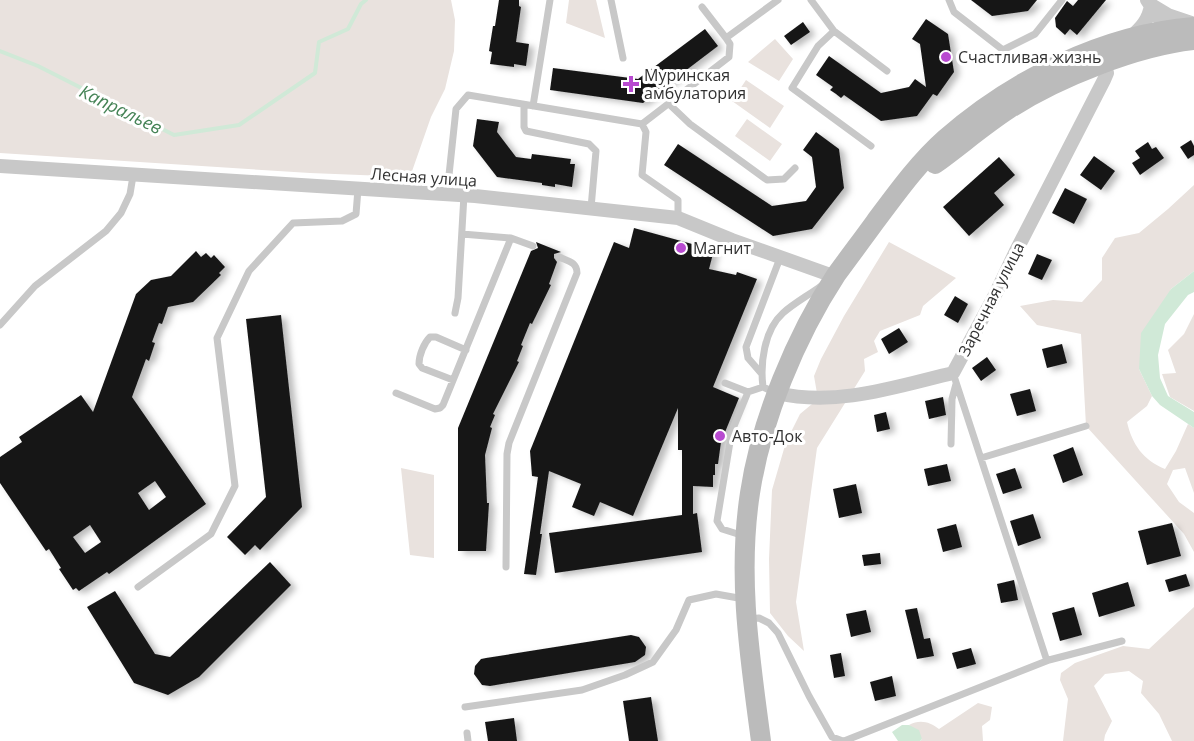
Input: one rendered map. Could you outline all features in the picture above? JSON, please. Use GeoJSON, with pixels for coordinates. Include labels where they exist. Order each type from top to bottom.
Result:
{"type":"FeatureCollection","features":[{"type":"Feature","properties":{"kind":"main road"},"geometry":{"type":"LineString","coordinates":[[907,182],[1012,108],[1056,83],[1104,64],[1166,29],[1194,25]]}},
{"type":"Feature","properties":{"kind":"main road"},"geometry":{"type":"LineString","coordinates":[[761,741],[745,619],[744,536],[770,390],[836,277],[927,156],[946,138],[1004,95],[1069,61],[1136,44],[1160,45],[1194,40]]}},
{"type":"Feature","properties":{"kind":"street"},"geometry":{"type":"LineString","coordinates":[[1149,3],[1168,15],[1194,25]]}},
{"type":"Feature","properties":{"kind":"street"},"geometry":{"type":"LineString","coordinates":[[1149,3],[1166,29],[1194,32]]}},
{"type":"Feature","properties":{"kind":"street"},"geometry":{"type":"LineString","coordinates":[[1136,44],[1150,14],[1149,3]]}},
{"type":"Feature","properties":{"kind":"street","name":"Заречная улица"},"geometry":{"type":"LineString","coordinates":[[770,390],[803,398],[844,398],[954,378],[985,310],[995,295],[1104,80],[1107,73],[1104,64]]}},
{"type":"Feature","properties":{"kind":"street","name":"Лесная улица"},"geometry":{"type":"LineString","coordinates":[[0,166],[464,195],[678,218],[836,277]]}},
{"type":"Feature","properties":{"kind":"lane"},"geometry":{"type":"LineString","coordinates":[[533,106],[550,0]]}},
{"type":"Feature","properties":{"kind":"lane"},"geometry":{"type":"LineString","coordinates":[[611,0],[623,58]]}},
{"type":"Feature","properties":{"kind":"lane"},"geometry":{"type":"LineString","coordinates":[[726,38],[777,0]]}},
{"type":"Feature","properties":{"kind":"lane"},"geometry":{"type":"LineString","coordinates":[[811,0],[834,32],[887,72]]}},
{"type":"Feature","properties":{"kind":"lane"},"geometry":{"type":"LineString","coordinates":[[949,0],[954,12],[1003,50],[1035,34],[1062,0]]}},
{"type":"Feature","properties":{"kind":"lane"},"geometry":{"type":"LineString","coordinates":[[447,194],[456,109],[468,95],[642,124],[729,57],[730,44],[702,7]]}},
{"type":"Feature","properties":{"kind":"lane"},"geometry":{"type":"LineString","coordinates":[[834,32],[819,46],[792,88],[871,146]]}},
{"type":"Feature","properties":{"kind":"lane"},"geometry":{"type":"LineString","coordinates":[[669,104],[690,124],[767,180],[784,179],[795,168]]}},
{"type":"Feature","properties":{"kind":"lane"},"geometry":{"type":"LineString","coordinates":[[524,105],[526,131],[589,144],[596,151],[591,208]]}},
{"type":"Feature","properties":{"kind":"lane"},"geometry":{"type":"LineString","coordinates":[[642,124],[646,132],[642,175],[678,200],[678,218]]}},
{"type":"Feature","properties":{"kind":"lane"},"geometry":{"type":"LineString","coordinates":[[0,325],[35,286],[106,231],[121,213],[130,194],[133,176]]}},
{"type":"Feature","properties":{"kind":"lane"},"geometry":{"type":"LineString","coordinates":[[138,587],[211,534],[235,486],[217,338],[249,271],[293,223],[342,221],[356,214],[358,189]]}},
{"type":"Feature","properties":{"kind":"lane"},"geometry":{"type":"LineString","coordinates":[[454,313],[458,298],[464,195]]}},
{"type":"Feature","properties":{"kind":"lane"},"geometry":{"type":"LineString","coordinates":[[462,234],[511,238],[533,246]]}},
{"type":"Feature","properties":{"kind":"lane"},"geometry":{"type":"LineString","coordinates":[[396,393],[435,409],[443,405],[511,238]]}},
{"type":"Feature","properties":{"kind":"lane"},"geometry":{"type":"LineString","coordinates":[[506,567],[509,443],[577,273],[577,267],[573,263],[559,257]]}},
{"type":"Feature","properties":{"kind":"lane"},"geometry":{"type":"LineString","coordinates":[[725,383],[748,392],[770,390],[761,373],[748,358],[746,347],[780,258]]}},
{"type":"Feature","properties":{"kind":"lane"},"geometry":{"type":"LineString","coordinates":[[761,373],[762,360],[777,320],[783,312],[836,277]]}},
{"type":"Feature","properties":{"kind":"lane"},"geometry":{"type":"LineString","coordinates":[[453,380],[422,368],[419,364],[426,341],[430,337],[436,337],[466,350]]}},
{"type":"Feature","properties":{"kind":"lane"},"geometry":{"type":"LineString","coordinates":[[951,444],[951,399],[954,378]]}},
{"type":"Feature","properties":{"kind":"lane"},"geometry":{"type":"LineString","coordinates":[[954,378],[1048,660]]}},
{"type":"Feature","properties":{"kind":"lane"},"geometry":{"type":"LineString","coordinates":[[744,536],[722,529],[717,521],[732,434],[748,392]]}},
{"type":"Feature","properties":{"kind":"lane"},"geometry":{"type":"LineString","coordinates":[[981,458],[1086,426]]}},
{"type":"Feature","properties":{"kind":"lane"},"geometry":{"type":"LineString","coordinates":[[465,707],[582,690],[625,675],[653,662],[676,630],[689,600],[716,594],[744,598]]}},
{"type":"Feature","properties":{"kind":"lane"},"geometry":{"type":"LineString","coordinates":[[745,619],[759,618],[769,623],[778,633],[832,737],[844,741],[1048,660],[1122,641]]}},
{"type":"Feature","properties":{"kind":"shaded area"},"geometry":{"type":"Polygon","coordinates":[[[0,0],[451,0],[455,20],[454,51],[445,89],[431,117],[410,177],[310,173],[0,153],[0,0]]]}},
{"type":"Feature","properties":{"kind":"shaded area"},"geometry":{"type":"Polygon","coordinates":[[[569,0],[596,0],[605,38],[566,23],[569,0]]]}},
{"type":"Feature","properties":{"kind":"shaded area"},"geometry":{"type":"Polygon","coordinates":[[[775,39],[793,59],[779,81],[748,62],[775,39]]]}},
{"type":"Feature","properties":{"kind":"shaded area"},"geometry":{"type":"Polygon","coordinates":[[[746,80],[784,106],[770,128],[732,101],[746,80]]]}},
{"type":"Feature","properties":{"kind":"shaded area"},"geometry":{"type":"Polygon","coordinates":[[[747,119],[782,144],[770,161],[735,136],[747,119]]]}},
{"type":"Feature","properties":{"kind":"shaded area"},"geometry":{"type":"Polygon","coordinates":[[[1194,185],[1194,271],[1171,289],[1139,369],[1152,396],[1147,406],[1127,422],[1135,444],[1150,461],[1165,469],[1188,424],[1194,428],[1194,493],[1185,468],[1173,470],[1167,484],[1179,502],[1194,513],[1194,552],[1184,534],[1086,426],[1081,334],[1037,325],[1020,306],[1053,300],[1082,302],[1102,280],[1102,258],[1115,238],[1139,233],[1194,185]]]}},
{"type":"Feature","properties":{"kind":"shaded area"},"geometry":{"type":"Polygon","coordinates":[[[889,242],[956,278],[923,306],[920,315],[880,331],[874,341],[878,352],[864,359],[865,371],[817,448],[796,602],[804,651],[788,636],[770,613],[769,559],[772,490],[786,442],[800,414],[818,399],[814,376],[821,359],[889,242]]]}},
{"type":"Feature","properties":{"kind":"shaded area"},"geometry":{"type":"Polygon","coordinates":[[[1194,271],[1194,292],[1188,295],[1165,324],[1158,355],[1160,378],[1168,396],[1194,412],[1194,428],[1160,405],[1152,396],[1139,369],[1141,333],[1171,289],[1194,271]]]}},
{"type":"Feature","properties":{"kind":"shaded area"},"geometry":{"type":"Polygon","coordinates":[[[1194,314],[1194,411],[1170,397],[1162,374],[1176,373],[1168,350],[1184,334],[1194,314]]]}},
{"type":"Feature","properties":{"kind":"shaded area"},"geometry":{"type":"Polygon","coordinates":[[[401,468],[434,475],[434,558],[410,555],[401,468]]]}},
{"type":"Feature","properties":{"kind":"shaded area"},"geometry":{"type":"Polygon","coordinates":[[[1194,607],[1194,741],[1172,741],[1159,714],[1141,693],[1143,681],[1129,671],[1105,674],[1094,686],[1112,721],[1104,741],[1063,741],[1068,699],[1060,680],[1061,673],[1075,663],[1123,646],[1149,649],[1194,607]]]}},
{"type":"Feature","properties":{"kind":"shaded area"},"geometry":{"type":"Polygon","coordinates":[[[978,703],[992,707],[990,720],[982,726],[983,741],[920,741],[922,739],[909,725],[925,722],[939,729],[978,703]]]}},
{"type":"Feature","properties":{"kind":"shaded area"},"geometry":{"type":"Polygon","coordinates":[[[902,725],[909,725],[919,730],[922,739],[920,741],[898,741],[892,732],[902,725]]]}},
{"type":"Feature","properties":{"kind":"building"},"geometry":{"type":"Polygon","coordinates":[[[499,0],[519,0],[521,7],[516,42],[529,44],[526,66],[490,64],[492,52],[489,51],[499,0]]]}},
{"type":"Feature","properties":{"kind":"building"},"geometry":{"type":"Polygon","coordinates":[[[971,0],[1037,0],[1028,11],[992,16],[971,0]]]}},
{"type":"Feature","properties":{"kind":"building"},"geometry":{"type":"Polygon","coordinates":[[[1078,0],[1106,0],[1077,35],[1070,29],[1065,35],[1056,27],[1055,18],[1067,1],[1073,6],[1078,0]]]}},
{"type":"Feature","properties":{"kind":"building"},"geometry":{"type":"Polygon","coordinates":[[[926,19],[948,34],[954,72],[937,96],[933,94],[917,116],[881,121],[844,95],[841,98],[830,90],[833,87],[816,75],[829,56],[881,93],[909,87],[915,79],[926,87],[920,44],[912,39],[926,19]]]}},
{"type":"Feature","properties":{"kind":"building"},"geometry":{"type":"Polygon","coordinates":[[[803,22],[810,32],[791,45],[784,36],[803,22]]]}},
{"type":"Feature","properties":{"kind":"building"},"geometry":{"type":"Polygon","coordinates":[[[705,29],[718,46],[643,103],[550,90],[553,68],[638,79],[705,29]]]}},
{"type":"Feature","properties":{"kind":"building"},"geometry":{"type":"Polygon","coordinates":[[[477,119],[499,122],[497,132],[516,157],[531,159],[532,154],[571,159],[570,164],[575,164],[572,187],[555,184],[555,187],[497,177],[473,146],[477,119]]]}},
{"type":"Feature","properties":{"kind":"building"},"geometry":{"type":"Polygon","coordinates":[[[816,132],[839,149],[844,188],[812,229],[773,236],[664,165],[678,144],[772,206],[806,201],[816,187],[812,157],[803,150],[816,132]]]}},
{"type":"Feature","properties":{"kind":"building"},"geometry":{"type":"Polygon","coordinates":[[[1191,140],[1194,155],[1188,159],[1180,147],[1191,140]]]}},
{"type":"Feature","properties":{"kind":"building"},"geometry":{"type":"Polygon","coordinates":[[[1148,142],[1152,149],[1156,147],[1164,158],[1140,175],[1132,163],[1140,158],[1135,151],[1148,142]]]}},
{"type":"Feature","properties":{"kind":"building"},"geometry":{"type":"Polygon","coordinates":[[[1094,156],[1115,171],[1101,190],[1080,175],[1094,156]]]}},
{"type":"Feature","properties":{"kind":"building"},"geometry":{"type":"Polygon","coordinates":[[[999,157],[1015,175],[994,193],[1004,205],[969,236],[943,207],[999,157]]]}},
{"type":"Feature","properties":{"kind":"building"},"geometry":{"type":"Polygon","coordinates":[[[1065,188],[1087,199],[1074,224],[1052,213],[1065,188]]]}},
{"type":"Feature","properties":{"kind":"building"},"geometry":{"type":"Polygon","coordinates":[[[634,228],[714,250],[709,269],[736,275],[737,272],[757,279],[713,387],[739,398],[721,442],[718,464],[715,464],[715,475],[713,475],[713,487],[693,486],[693,514],[697,513],[702,552],[555,573],[549,533],[682,515],[682,450],[678,450],[678,408],[633,516],[600,502],[594,516],[572,507],[581,484],[549,471],[536,575],[524,574],[538,477],[532,476],[530,451],[614,242],[629,248],[634,228]]]}},
{"type":"Feature","properties":{"kind":"building"},"geometry":{"type":"Polygon","coordinates":[[[536,242],[561,252],[554,254],[557,262],[549,284],[551,285],[532,324],[530,323],[521,345],[523,346],[517,361],[519,362],[493,414],[495,415],[490,427],[492,428],[485,455],[487,503],[489,503],[486,551],[458,551],[458,428],[531,251],[538,248],[536,242]]]}},
{"type":"Feature","properties":{"kind":"building"},"geometry":{"type":"Polygon","coordinates":[[[196,251],[201,257],[206,253],[211,258],[214,255],[225,267],[219,273],[221,275],[193,302],[168,307],[152,342],[155,343],[149,361],[146,359],[132,397],[206,504],[109,574],[107,572],[79,591],[76,588],[73,590],[49,549],[46,551],[0,483],[0,457],[22,442],[19,437],[81,395],[93,412],[136,294],[151,280],[171,276],[196,251]],[[155,481],[138,493],[149,510],[166,497],[155,481]],[[90,525],[73,537],[85,553],[101,542],[90,525]]]}},
{"type":"Feature","properties":{"kind":"building"},"geometry":{"type":"Polygon","coordinates":[[[1037,254],[1052,260],[1042,280],[1028,274],[1037,254]]]}},
{"type":"Feature","properties":{"kind":"building"},"geometry":{"type":"Polygon","coordinates":[[[955,296],[968,304],[958,323],[944,315],[955,296]]]}},
{"type":"Feature","properties":{"kind":"building"},"geometry":{"type":"Polygon","coordinates":[[[281,315],[302,507],[260,550],[255,545],[245,555],[227,537],[266,497],[246,319],[281,315]]]}},
{"type":"Feature","properties":{"kind":"building"},"geometry":{"type":"Polygon","coordinates":[[[899,328],[908,342],[889,354],[881,339],[899,328]]]}},
{"type":"Feature","properties":{"kind":"building"},"geometry":{"type":"Polygon","coordinates":[[[1062,344],[1067,363],[1047,368],[1042,349],[1062,344]]]}},
{"type":"Feature","properties":{"kind":"building"},"geometry":{"type":"Polygon","coordinates":[[[987,357],[996,370],[981,381],[972,368],[987,357]]]}},
{"type":"Feature","properties":{"kind":"building"},"geometry":{"type":"Polygon","coordinates":[[[1030,389],[1036,411],[1017,416],[1010,394],[1030,389]]]}},
{"type":"Feature","properties":{"kind":"building"},"geometry":{"type":"Polygon","coordinates":[[[943,397],[946,415],[929,419],[925,401],[943,397]]]}},
{"type":"Feature","properties":{"kind":"building"},"geometry":{"type":"Polygon","coordinates":[[[886,412],[890,429],[877,432],[874,415],[886,412]]]}},
{"type":"Feature","properties":{"kind":"building"},"geometry":{"type":"Polygon","coordinates":[[[1073,447],[1083,475],[1063,483],[1053,455],[1073,447]]]}},
{"type":"Feature","properties":{"kind":"building"},"geometry":{"type":"Polygon","coordinates":[[[947,464],[951,481],[928,486],[924,469],[947,464]]]}},
{"type":"Feature","properties":{"kind":"building"},"geometry":{"type":"Polygon","coordinates":[[[1015,468],[1022,488],[1003,494],[996,474],[1015,468]]]}},
{"type":"Feature","properties":{"kind":"building"},"geometry":{"type":"Polygon","coordinates":[[[856,484],[862,513],[839,518],[833,489],[856,484]]]}},
{"type":"Feature","properties":{"kind":"building"},"geometry":{"type":"Polygon","coordinates":[[[1033,514],[1041,538],[1018,546],[1010,521],[1033,514]]]}},
{"type":"Feature","properties":{"kind":"building"},"geometry":{"type":"Polygon","coordinates":[[[1172,523],[1181,556],[1147,565],[1138,531],[1172,523]]]}},
{"type":"Feature","properties":{"kind":"building"},"geometry":{"type":"Polygon","coordinates":[[[956,524],[962,547],[943,552],[937,529],[956,524]]]}},
{"type":"Feature","properties":{"kind":"building"},"geometry":{"type":"Polygon","coordinates":[[[880,553],[881,564],[864,566],[862,555],[880,553]]]}},
{"type":"Feature","properties":{"kind":"building"},"geometry":{"type":"Polygon","coordinates":[[[270,562],[291,585],[199,677],[168,695],[134,683],[87,607],[115,591],[155,654],[170,657],[270,562]]]}},
{"type":"Feature","properties":{"kind":"building"},"geometry":{"type":"Polygon","coordinates":[[[1186,574],[1190,586],[1169,592],[1165,580],[1186,574]]]}},
{"type":"Feature","properties":{"kind":"building"},"geometry":{"type":"Polygon","coordinates":[[[1014,580],[1018,600],[1001,603],[997,584],[1014,580]]]}},
{"type":"Feature","properties":{"kind":"building"},"geometry":{"type":"Polygon","coordinates":[[[1128,582],[1135,606],[1099,617],[1092,593],[1128,582]]]}},
{"type":"Feature","properties":{"kind":"building"},"geometry":{"type":"Polygon","coordinates":[[[1074,607],[1082,635],[1060,641],[1052,613],[1074,607]]]}},
{"type":"Feature","properties":{"kind":"building"},"geometry":{"type":"Polygon","coordinates":[[[917,608],[924,639],[930,638],[934,656],[917,659],[905,610],[917,608]]]}},
{"type":"Feature","properties":{"kind":"building"},"geometry":{"type":"Polygon","coordinates":[[[866,610],[871,632],[851,637],[846,614],[866,610]]]}},
{"type":"Feature","properties":{"kind":"building"},"geometry":{"type":"Polygon","coordinates":[[[631,635],[639,637],[646,647],[645,655],[635,662],[490,686],[482,685],[474,674],[475,666],[481,659],[631,635]]]}},
{"type":"Feature","properties":{"kind":"building"},"geometry":{"type":"Polygon","coordinates":[[[971,648],[976,664],[957,669],[952,653],[971,648]]]}},
{"type":"Feature","properties":{"kind":"building"},"geometry":{"type":"Polygon","coordinates":[[[841,653],[845,676],[834,678],[830,655],[841,653]]]}},
{"type":"Feature","properties":{"kind":"building"},"geometry":{"type":"Polygon","coordinates":[[[892,676],[896,696],[875,701],[870,682],[892,676]]]}},
{"type":"Feature","properties":{"kind":"building"},"geometry":{"type":"Polygon","coordinates":[[[651,697],[658,741],[629,741],[623,701],[651,697]]]}},
{"type":"Feature","properties":{"kind":"building"},"geometry":{"type":"Polygon","coordinates":[[[514,718],[517,741],[488,741],[485,722],[514,718]]]}},
{"type":"Feature","properties":{"kind":"waterway","name":"Капральев"},"geometry":{"type":"LineString","coordinates":[[0,51],[38,66],[174,135],[239,125],[315,73],[319,42],[348,29],[361,4],[366,0]]}},
{"type":"Feature","properties":{"kind":"place","name":"Счастливая жизнь"},"geometry":{"type":"Point","coordinates":[946,57]}},
{"type":"Feature","properties":{"kind":"place","name":"Муринская амбулатория"},"geometry":{"type":"Point","coordinates":[631,84]}},
{"type":"Feature","properties":{"kind":"place","name":"Магнит"},"geometry":{"type":"Point","coordinates":[681,248]}},
{"type":"Feature","properties":{"kind":"place","name":"Авто-Док"},"geometry":{"type":"Point","coordinates":[720,436]}}]}
